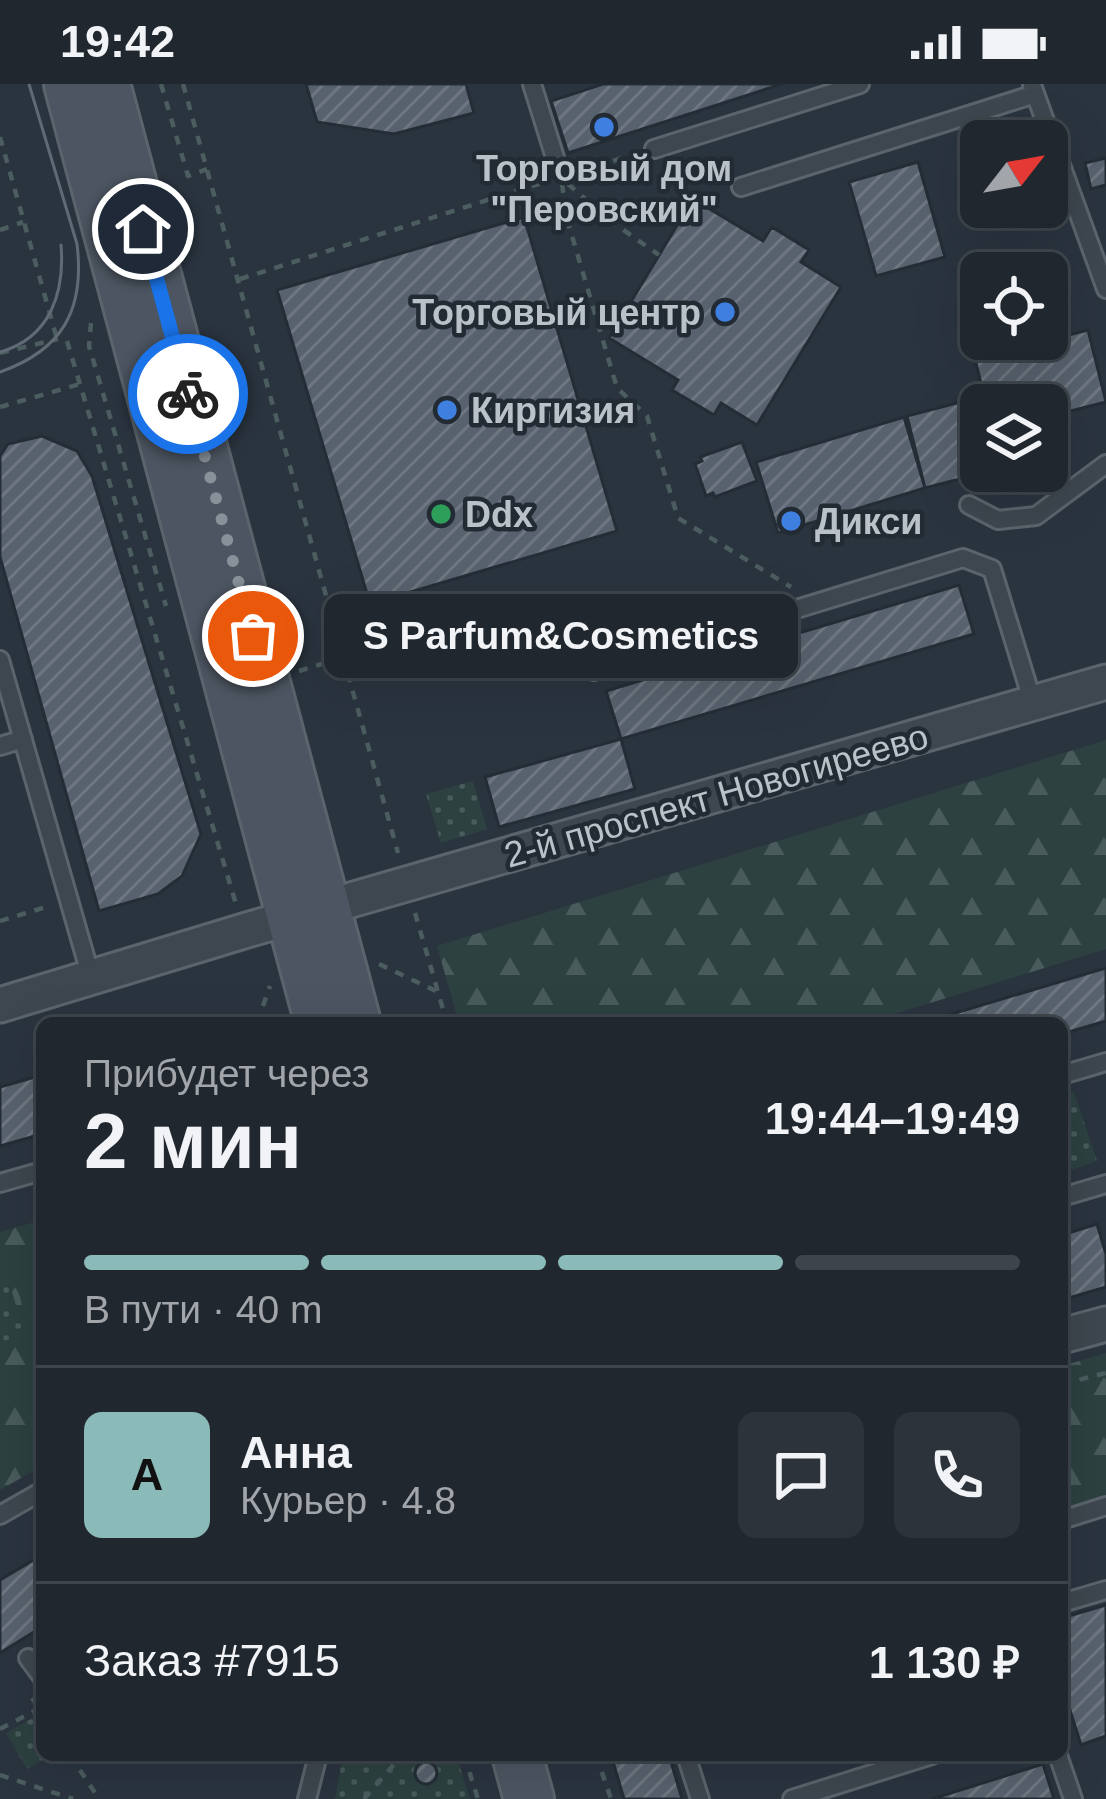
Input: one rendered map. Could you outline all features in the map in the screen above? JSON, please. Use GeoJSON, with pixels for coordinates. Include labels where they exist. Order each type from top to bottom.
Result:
{"type":"FeatureCollection","features":[{"type":"Feature","properties":{"kind":"main road"},"geometry":{"type":"LineString","coordinates":[[69,84],[309,913],[353,1017]]}},
{"type":"Feature","properties":{"kind":"main road"},"geometry":{"type":"LineString","coordinates":[[105,84],[265,682],[309,913],[319,1017]]}},
{"type":"Feature","properties":{"kind":"main road"},"geometry":{"type":"LineString","coordinates":[[519,1761],[530,1799]]}},
{"type":"Feature","properties":{"kind":"main road"},"geometry":{"type":"LineString","coordinates":[[554,1761],[564,1799]]}},
{"type":"Feature","properties":{"kind":"street","name":"2-й проспект Новогиреево"},"geometry":{"type":"LineString","coordinates":[[0,1005],[1106,682]]}},
{"type":"Feature","properties":{"kind":"street"},"geometry":{"type":"LineString","coordinates":[[1068,1334],[1106,1324]]}},
{"type":"Feature","properties":{"kind":"lane"},"geometry":{"type":"LineString","coordinates":[[532,84],[558,171]]}},
{"type":"Feature","properties":{"kind":"lane"},"geometry":{"type":"LineString","coordinates":[[654,148],[860,84]]}},
{"type":"Feature","properties":{"kind":"lane"},"geometry":{"type":"LineString","coordinates":[[741,187],[1033,89],[1106,289]]}},
{"type":"Feature","properties":{"kind":"lane"},"geometry":{"type":"LineString","coordinates":[[968,506],[998,520],[1036,516],[1106,464]]}},
{"type":"Feature","properties":{"kind":"lane"},"geometry":{"type":"LineString","coordinates":[[594,671],[963,558],[992,569],[1033,703]]}},
{"type":"Feature","properties":{"kind":"lane"},"geometry":{"type":"LineString","coordinates":[[0,661],[91,977]]}},
{"type":"Feature","properties":{"kind":"lane"},"geometry":{"type":"LineString","coordinates":[[0,746],[22,739]]}},
{"type":"Feature","properties":{"kind":"lane"},"geometry":{"type":"LineString","coordinates":[[1068,1074],[1106,1062]]}},
{"type":"Feature","properties":{"kind":"lane"},"geometry":{"type":"LineString","coordinates":[[0,1184],[36,1173]]}},
{"type":"Feature","properties":{"kind":"lane"},"geometry":{"type":"LineString","coordinates":[[1068,1195],[1106,1184]]}},
{"type":"Feature","properties":{"kind":"lane"},"geometry":{"type":"LineString","coordinates":[[0,1515],[36,1494]]}},
{"type":"Feature","properties":{"kind":"lane"},"geometry":{"type":"LineString","coordinates":[[1068,1518],[1106,1506]]}},
{"type":"Feature","properties":{"kind":"lane"},"geometry":{"type":"LineString","coordinates":[[1068,1602],[1106,1590]]}},
{"type":"Feature","properties":{"kind":"lane"},"geometry":{"type":"LineString","coordinates":[[28,1658],[36,1669]]}},
{"type":"Feature","properties":{"kind":"lane"},"geometry":{"type":"LineString","coordinates":[[307,1799],[316,1761]]}},
{"type":"Feature","properties":{"kind":"lane"},"geometry":{"type":"LineString","coordinates":[[688,1761],[700,1799]]}},
{"type":"Feature","properties":{"kind":"lane"},"geometry":{"type":"LineString","coordinates":[[791,1799],[913,1761]]}},
{"type":"Feature","properties":{"kind":"lane"},"geometry":{"type":"LineString","coordinates":[[1060,1761],[1073,1799]]}},
{"type":"Feature","properties":{"kind":"path"},"geometry":{"type":"LineString","coordinates":[[161,84],[188,176],[207,170]]}},
{"type":"Feature","properties":{"kind":"path"},"geometry":{"type":"LineString","coordinates":[[183,84],[404,872]]}},
{"type":"Feature","properties":{"kind":"path"},"geometry":{"type":"LineString","coordinates":[[0,136],[57,339]]}},
{"type":"Feature","properties":{"kind":"path"},"geometry":{"type":"LineString","coordinates":[[239,279],[558,171],[654,148]]}},
{"type":"Feature","properties":{"kind":"path"},"geometry":{"type":"LineString","coordinates":[[558,171],[612,222],[659,255]]}},
{"type":"Feature","properties":{"kind":"path"},"geometry":{"type":"LineString","coordinates":[[558,171],[567,220],[617,388],[647,416],[677,518],[817,603]]}},
{"type":"Feature","properties":{"kind":"path"},"geometry":{"type":"LineString","coordinates":[[0,228],[24,222]]}},
{"type":"Feature","properties":{"kind":"path"},"geometry":{"type":"LineString","coordinates":[[0,353],[57,339],[67,341],[240,917]]}},
{"type":"Feature","properties":{"kind":"path"},"geometry":{"type":"LineString","coordinates":[[0,407],[80,384]]}},
{"type":"Feature","properties":{"kind":"path"},"geometry":{"type":"LineString","coordinates":[[265,682],[344,657]]}},
{"type":"Feature","properties":{"kind":"path"},"geometry":{"type":"LineString","coordinates":[[0,921],[69,900]]}},
{"type":"Feature","properties":{"kind":"path"},"geometry":{"type":"LineString","coordinates":[[398,918],[415,913],[444,1017]]}},
{"type":"Feature","properties":{"kind":"path"},"geometry":{"type":"LineString","coordinates":[[374,962],[438,992]]}},
{"type":"Feature","properties":{"kind":"path"},"geometry":{"type":"LineString","coordinates":[[259,1017],[274,975]]}},
{"type":"Feature","properties":{"kind":"path"},"geometry":{"type":"LineString","coordinates":[[1068,1382],[1106,1373]]}},
{"type":"Feature","properties":{"kind":"path"},"geometry":{"type":"LineString","coordinates":[[0,1729],[36,1710]]}},
{"type":"Feature","properties":{"kind":"path"},"geometry":{"type":"LineString","coordinates":[[74,1761],[99,1799]]}},
{"type":"Feature","properties":{"kind":"path"},"geometry":{"type":"LineString","coordinates":[[364,1799],[397,1761]]}},
{"type":"Feature","properties":{"kind":"path"},"geometry":{"type":"LineString","coordinates":[[466,1761],[478,1799]]}},
{"type":"Feature","properties":{"kind":"path"},"geometry":{"type":"LineString","coordinates":[[598,1761],[611,1799]]}},
{"type":"Feature","properties":{"kind":"path"},"geometry":{"type":"LineString","coordinates":[[0,1775],[73,1799]]}},
{"type":"Feature","properties":{"kind":"green space"},"geometry":{"type":"Polygon","coordinates":[[[1106,740],[1106,949],[885,1017],[457,1017],[437,946],[1106,740]]]}},
{"type":"Feature","properties":{"kind":"green space"},"geometry":{"type":"Polygon","coordinates":[[[473,781],[487,829],[441,843],[426,794],[473,781]]]}},
{"type":"Feature","properties":{"kind":"green space"},"geometry":{"type":"Polygon","coordinates":[[[1074,1092],[1097,1161],[1068,1171],[1068,1094],[1074,1092]]]}},
{"type":"Feature","properties":{"kind":"green space"},"geometry":{"type":"Polygon","coordinates":[[[36,1222],[36,1469],[0,1490],[0,1232],[36,1222]]]}},
{"type":"Feature","properties":{"kind":"green space"},"geometry":{"type":"Polygon","coordinates":[[[36,1258],[36,1332],[30,1333],[11,1265],[36,1258]]]}},
{"type":"Feature","properties":{"kind":"green space"},"geometry":{"type":"Polygon","coordinates":[[[10,1285],[25,1335],[0,1342],[0,1288],[10,1285]]]}},
{"type":"Feature","properties":{"kind":"green space"},"geometry":{"type":"Polygon","coordinates":[[[1106,1353],[1106,1495],[1068,1507],[1068,1364],[1106,1353]]]}},
{"type":"Feature","properties":{"kind":"green space"},"geometry":{"type":"Polygon","coordinates":[[[36,1716],[36,1761],[41,1761],[27,1769],[6,1733],[36,1716]]]}},
{"type":"Feature","properties":{"kind":"green space"},"geometry":{"type":"Polygon","coordinates":[[[342,1761],[458,1761],[470,1799],[335,1799],[342,1761]]]}},
{"type":"Feature","properties":{"kind":"building"},"geometry":{"type":"Polygon","coordinates":[[[306,84],[466,84],[474,113],[394,134],[317,122],[306,84]]]}},
{"type":"Feature","properties":{"kind":"building","name":"Торговый дом \"Перовский\""},"geometry":{"type":"Polygon","coordinates":[[[603,84],[782,84],[568,153],[551,101],[603,84]]]}},
{"type":"Feature","properties":{"kind":"building"},"geometry":{"type":"Polygon","coordinates":[[[1106,158],[1106,185],[1091,189],[1085,163],[1106,158]]]}},
{"type":"Feature","properties":{"kind":"building"},"geometry":{"type":"Polygon","coordinates":[[[918,162],[945,257],[876,276],[849,182],[918,162]]]}},
{"type":"Feature","properties":{"kind":"building","name":"Торговый центр"},"geometry":{"type":"Polygon","coordinates":[[[693,199],[763,241],[772,227],[809,250],[801,262],[841,287],[757,425],[721,403],[714,415],[672,390],[678,380],[609,338],[693,199]]]}},
{"type":"Feature","properties":{"kind":"building","name":"Киргизия"},"geometry":{"type":"Polygon","coordinates":[[[524,217],[617,531],[370,604],[277,290],[524,217]]]}},
{"type":"Feature","properties":{"kind":"building"},"geometry":{"type":"Polygon","coordinates":[[[1088,330],[1106,402],[1068,412],[1068,384],[981,384],[975,360],[1068,360],[1068,335],[1088,330]]]}},
{"type":"Feature","properties":{"kind":"building"},"geometry":{"type":"Polygon","coordinates":[[[960,402],[960,479],[925,488],[907,416],[960,402]]]}},
{"type":"Feature","properties":{"kind":"building"},"geometry":{"type":"Polygon","coordinates":[[[904,417],[925,488],[778,533],[756,462],[904,417]]]}},
{"type":"Feature","properties":{"kind":"building"},"geometry":{"type":"Polygon","coordinates":[[[42,436],[77,451],[92,476],[201,834],[182,876],[158,894],[99,911],[0,557],[0,456],[8,444],[42,436]]]}},
{"type":"Feature","properties":{"kind":"building"},"geometry":{"type":"Polygon","coordinates":[[[742,442],[757,481],[706,496],[695,464],[702,461],[700,457],[742,442]]]}},
{"type":"Feature","properties":{"kind":"building"},"geometry":{"type":"Polygon","coordinates":[[[959,585],[974,634],[621,739],[606,691],[959,585]]]}},
{"type":"Feature","properties":{"kind":"building"},"geometry":{"type":"Polygon","coordinates":[[[621,739],[635,789],[499,827],[485,777],[621,739]]]}},
{"type":"Feature","properties":{"kind":"building"},"geometry":{"type":"Polygon","coordinates":[[[1106,968],[1106,1021],[1068,1032],[1068,1017],[942,1017],[1106,968]]]}},
{"type":"Feature","properties":{"kind":"building"},"geometry":{"type":"Polygon","coordinates":[[[36,1077],[36,1136],[0,1146],[0,1087],[36,1077]]]}},
{"type":"Feature","properties":{"kind":"building"},"geometry":{"type":"Polygon","coordinates":[[[1097,1224],[1106,1254],[1106,1287],[1068,1298],[1068,1233],[1097,1224]]]}},
{"type":"Feature","properties":{"kind":"building"},"geometry":{"type":"Polygon","coordinates":[[[36,1559],[36,1631],[0,1653],[0,1580],[36,1559]]]}},
{"type":"Feature","properties":{"kind":"building"},"geometry":{"type":"Polygon","coordinates":[[[1106,1605],[1106,1736],[1081,1745],[1068,1704],[1068,1616],[1106,1605]]]}},
{"type":"Feature","properties":{"kind":"building"},"geometry":{"type":"Polygon","coordinates":[[[613,1761],[671,1761],[682,1799],[624,1799],[613,1761]]]}},
{"type":"Feature","properties":{"kind":"building"},"geometry":{"type":"Polygon","coordinates":[[[426,1762],[437,1773],[426,1784],[415,1773],[426,1762]]]}},
{"type":"Feature","properties":{"kind":"building"},"geometry":{"type":"Polygon","coordinates":[[[1043,1764],[1054,1799],[932,1799],[1043,1764]]]}},
{"type":"Feature","properties":{"kind":"tram line"},"geometry":{"type":"LineString","coordinates":[[0,372],[22,363],[54,339],[73,307],[77,288],[77,244],[29,84]]}},
{"type":"Feature","properties":{"kind":"tram line"},"geometry":{"type":"LineString","coordinates":[[0,352],[31,336],[51,311],[60,280],[61,245]]}},
{"type":"Feature","properties":{"kind":"way so far"},"geometry":{"type":"LineString","coordinates":[[188,394],[253,636]]}},
{"type":"Feature","properties":{"kind":"place","name":"Торговый дом \"Перовский\""},"geometry":{"type":"Point","coordinates":[604,127]}},
{"type":"Feature","properties":{"kind":"place","name":"Торговый центр"},"geometry":{"type":"Point","coordinates":[725,312]}},
{"type":"Feature","properties":{"kind":"place","name":"Киргизия"},"geometry":{"type":"Point","coordinates":[447,410]}},
{"type":"Feature","properties":{"kind":"place","name":"Ddx"},"geometry":{"type":"Point","coordinates":[441,514]}},
{"type":"Feature","properties":{"kind":"place","name":"Дикси"},"geometry":{"type":"Point","coordinates":[791,521]}},
{"type":"Feature","properties":{"kind":"place","name":"S Parfum&Cosmetics"},"geometry":{"type":"Point","coordinates":[253,636]}},
{"type":"Feature","properties":{"kind":"route"},"geometry":{"type":"LineString","coordinates":[[143,229],[188,394]]}}]}
